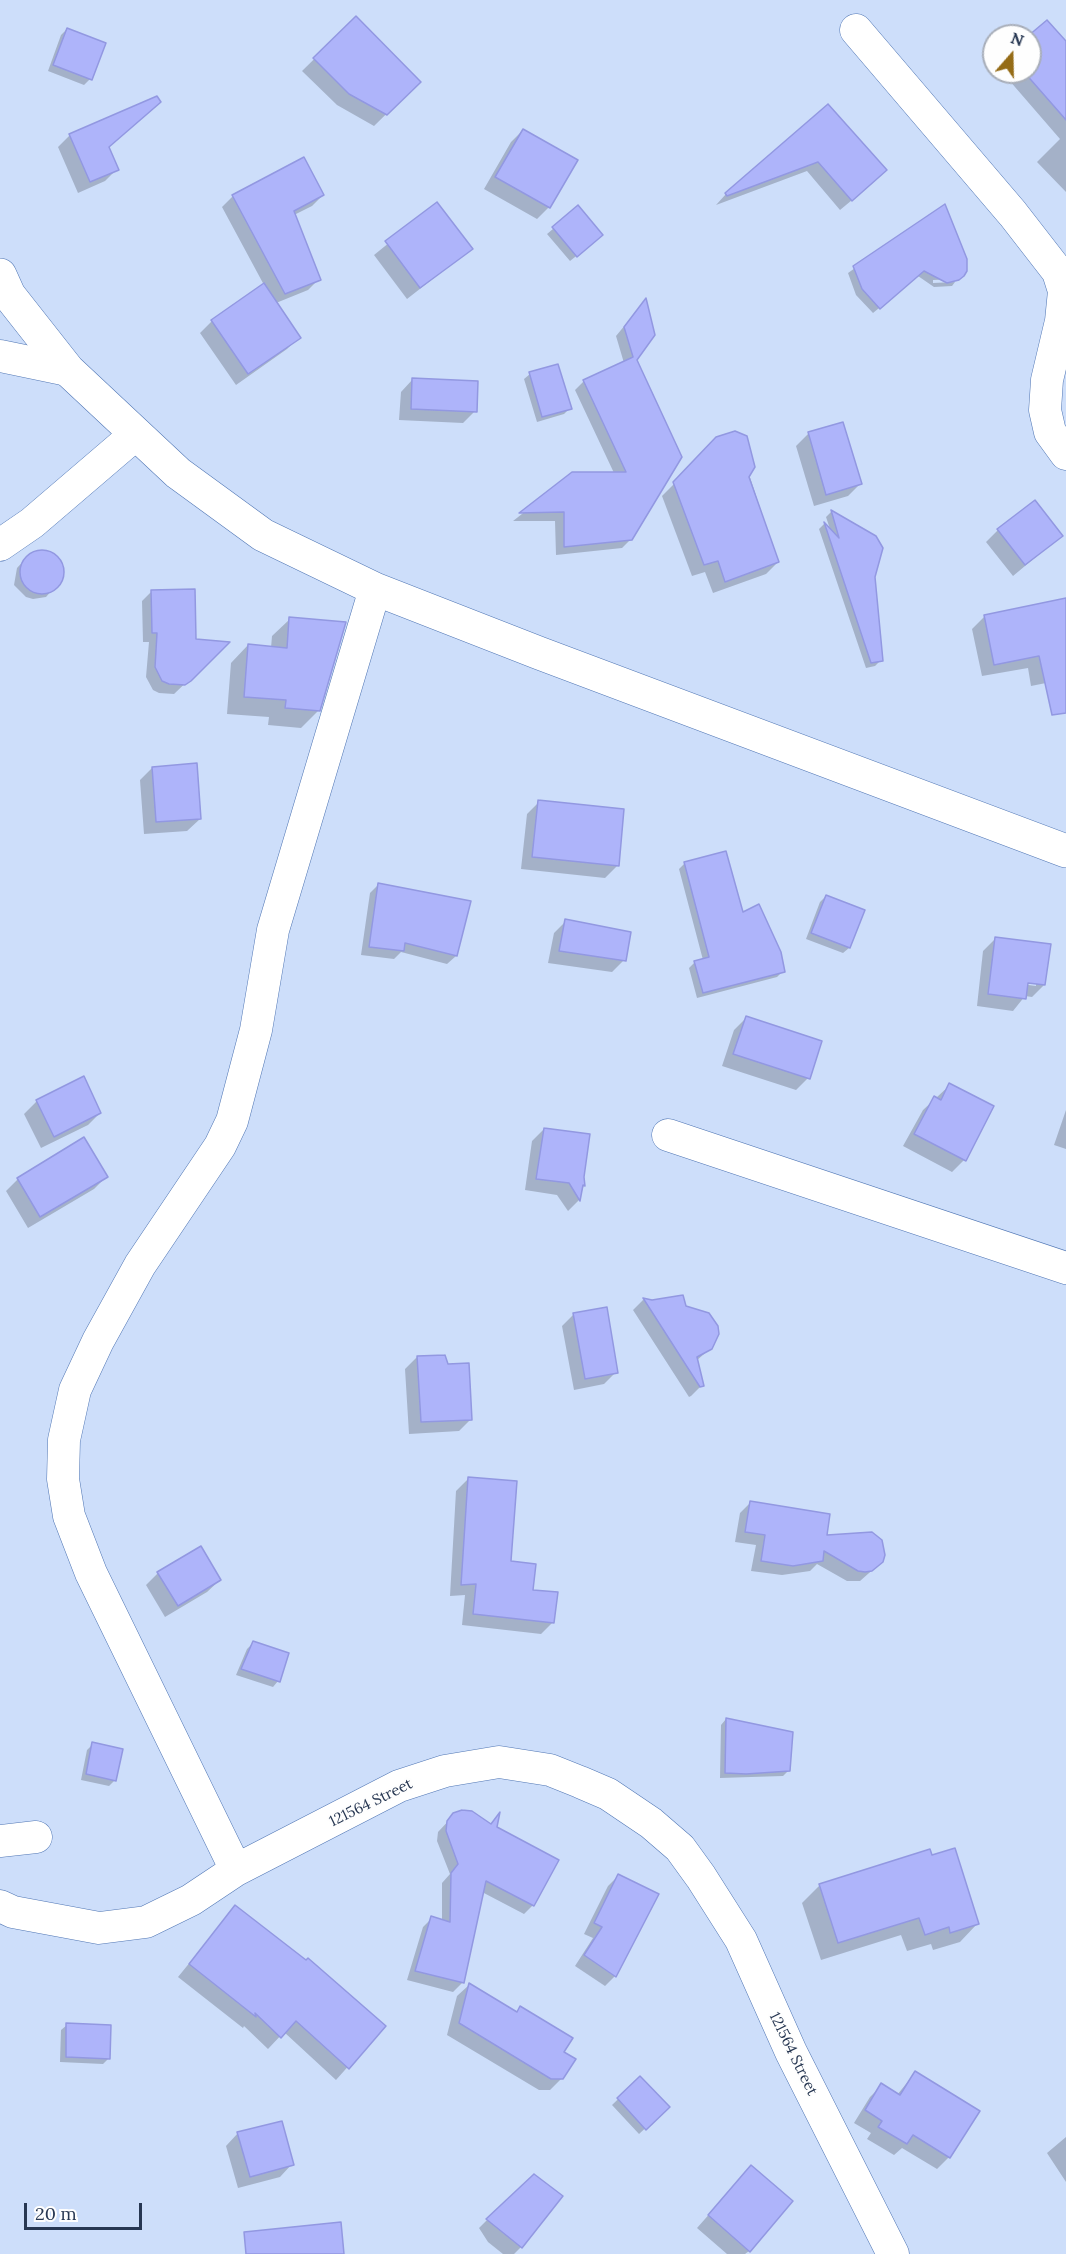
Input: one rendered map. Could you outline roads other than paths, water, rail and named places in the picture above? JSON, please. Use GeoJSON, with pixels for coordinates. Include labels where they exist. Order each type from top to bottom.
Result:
{"type":"FeatureCollection","features":[{"type":"Feature","properties":{"kind":"street"},"geometry":{"type":"LineString","coordinates":[[856,30],[1013,214],[1058,272],[1064,291],[1061,321],[1047,380],[1045,410],[1050,432],[1066,454]]}},
{"type":"Feature","properties":{"kind":"street"},"geometry":{"type":"LineString","coordinates":[[0,275],[9,295],[68,370],[178,473],[262,535],[375,589],[1066,851]]}},
{"type":"Feature","properties":{"kind":"street"},"geometry":{"type":"LineString","coordinates":[[0,356],[68,370]]}},
{"type":"Feature","properties":{"kind":"street"},"geometry":{"type":"LineString","coordinates":[[0,545],[32,523],[136,434]]}},
{"type":"Feature","properties":{"kind":"street"},"geometry":{"type":"LineString","coordinates":[[236,1870],[91,1573],[69,1515],[63,1479],[64,1440],[75,1390],[98,1341],[140,1265],[220,1146],[232,1121],[256,1030],[273,930],[375,589]]}},
{"type":"Feature","properties":{"kind":"street"},"geometry":{"type":"LineString","coordinates":[[668,1135],[1066,1268]]}},
{"type":"Feature","properties":{"kind":"street","name":"121564 Street"},"geometry":{"type":"LineString","coordinates":[[0,1906],[13,1912],[99,1928],[146,1922],[191,1900],[236,1870],[399,1786],[445,1771],[479,1764],[499,1762],[550,1770],[622,1802],[680,1848],[741,1940],[791,2052],[893,2254]]}},
{"type":"Feature","properties":{"kind":"street"},"geometry":{"type":"LineString","coordinates":[[0,1841],[36,1837]]}}]}
